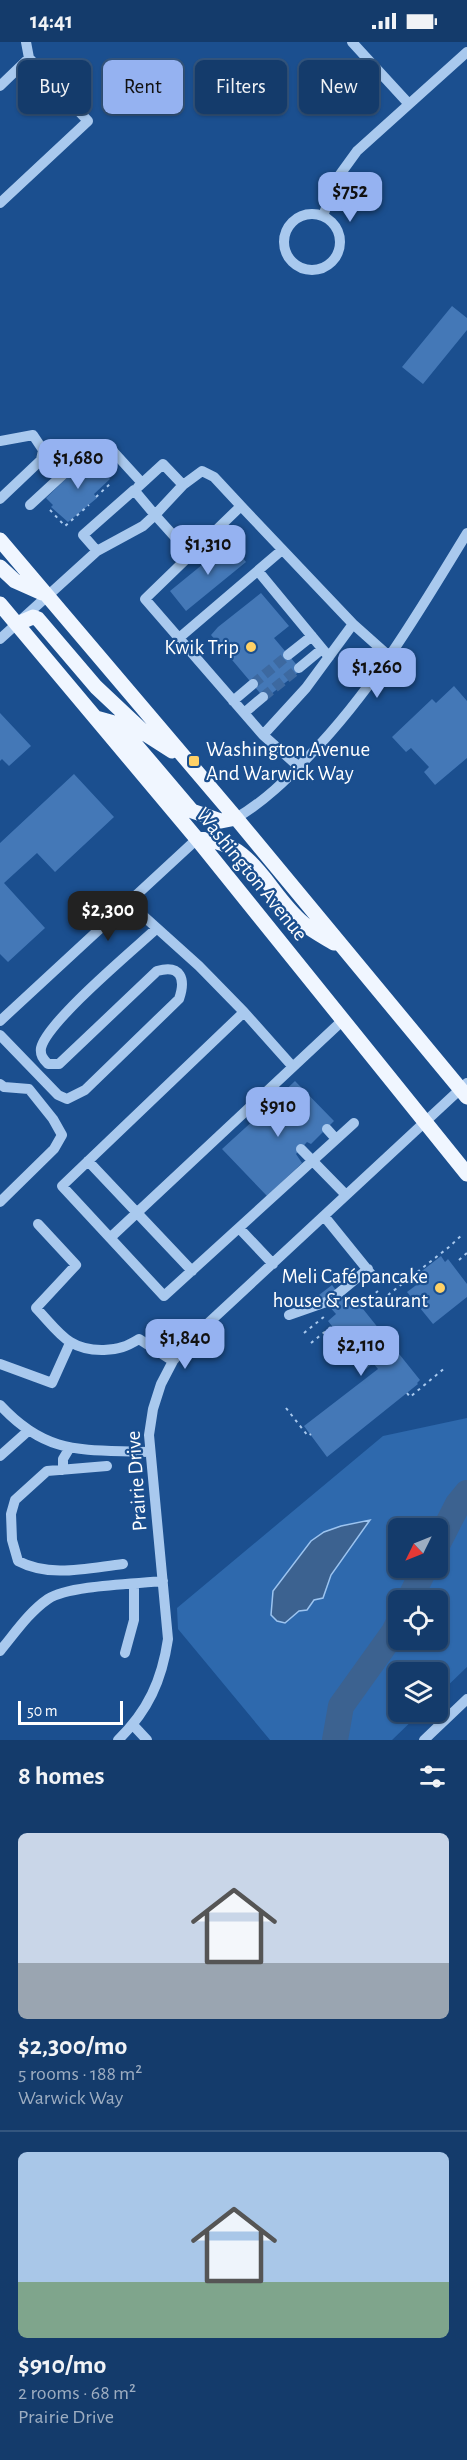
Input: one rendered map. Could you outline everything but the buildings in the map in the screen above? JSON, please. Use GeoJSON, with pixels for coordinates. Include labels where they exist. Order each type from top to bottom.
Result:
{"type":"FeatureCollection","features":[{"type":"Feature","properties":{"kind":"main road","name":"Washington Avenue"},"geometry":{"type":"LineString","coordinates":[[0,540],[465,1090]]}},
{"type":"Feature","properties":{"kind":"main road"},"geometry":{"type":"LineString","coordinates":[[0,567],[15,581],[47,596]]}},
{"type":"Feature","properties":{"kind":"main road","name":"Washington Avenue"},"geometry":{"type":"LineString","coordinates":[[0,604],[197,839],[467,1174]]}},
{"type":"Feature","properties":{"kind":"main road"},"geometry":{"type":"LineString","coordinates":[[17,624],[33,617],[39,619],[96,687],[126,716],[147,735],[189,762]]}},
{"type":"Feature","properties":{"kind":"main road"},"geometry":{"type":"LineString","coordinates":[[96,718],[114,723],[124,731],[192,811],[221,821],[236,818]]}},
{"type":"Feature","properties":{"kind":"main road"},"geometry":{"type":"LineString","coordinates":[[197,839],[211,840],[232,847],[248,858],[303,924],[345,949]]}},
{"type":"Feature","properties":{"kind":"street"},"geometry":{"type":"LineString","coordinates":[[0,203],[88,121],[29,58],[26,42]]}},
{"type":"Feature","properties":{"kind":"street"},"geometry":{"type":"LineString","coordinates":[[352,42],[408,103]]}},
{"type":"Feature","properties":{"kind":"street"},"geometry":{"type":"LineString","coordinates":[[323,216],[336,180],[357,151],[467,52]]}},
{"type":"Feature","properties":{"kind":"street"},"geometry":{"type":"LineString","coordinates":[[0,86],[29,58]]}},
{"type":"Feature","properties":{"kind":"street"},"geometry":{"type":"LineString","coordinates":[[304,214],[323,216],[330,220],[339,235],[338,253],[326,266],[318,269],[300,267],[286,254],[283,245],[284,235],[295,219],[304,214]]}},
{"type":"Feature","properties":{"kind":"street"},"geometry":{"type":"LineString","coordinates":[[0,441],[33,435],[43,450],[41,460],[0,499]]}},
{"type":"Feature","properties":{"kind":"street"},"geometry":{"type":"LineString","coordinates":[[30,505],[81,458],[101,447],[111,449],[155,515],[191,555]]}},
{"type":"Feature","properties":{"kind":"street"},"geometry":{"type":"LineString","coordinates":[[97,551],[83,535],[163,464],[183,485]]}},
{"type":"Feature","properties":{"kind":"street"},"geometry":{"type":"LineString","coordinates":[[0,639],[97,551],[143,526],[183,485],[202,471],[214,477],[353,624],[390,657]]}},
{"type":"Feature","properties":{"kind":"street"},"geometry":{"type":"LineString","coordinates":[[241,506],[146,599],[263,735],[299,767]]}},
{"type":"Feature","properties":{"kind":"street"},"geometry":{"type":"LineString","coordinates":[[236,818],[256,806],[299,767],[346,716],[390,657],[467,533]]}},
{"type":"Feature","properties":{"kind":"street"},"geometry":{"type":"LineString","coordinates":[[179,638],[282,550]]}},
{"type":"Feature","properties":{"kind":"street"},"geometry":{"type":"LineString","coordinates":[[258,570],[326,653]]}},
{"type":"Feature","properties":{"kind":"street"},"geometry":{"type":"LineString","coordinates":[[263,735],[306,688],[326,653],[353,624]]}},
{"type":"Feature","properties":{"kind":"street"},"geometry":{"type":"LineString","coordinates":[[288,655],[312,636]]}},
{"type":"Feature","properties":{"kind":"street"},"geometry":{"type":"LineString","coordinates":[[299,668],[326,653]]}},
{"type":"Feature","properties":{"kind":"street"},"geometry":{"type":"LineString","coordinates":[[233,701],[253,684]]}},
{"type":"Feature","properties":{"kind":"street"},"geometry":{"type":"LineString","coordinates":[[244,713],[263,697]]}},
{"type":"Feature","properties":{"kind":"street"},"geometry":{"type":"LineString","coordinates":[[0,1021],[197,839]]}},
{"type":"Feature","properties":{"kind":"street"},"geometry":{"type":"LineString","coordinates":[[129,903],[199,966],[293,1067]]}},
{"type":"Feature","properties":{"kind":"street"},"geometry":{"type":"LineString","coordinates":[[0,1035],[58,1095],[67,1099],[85,1090],[178,999],[183,986],[179,974],[175,969],[167,968],[157,971],[59,1064],[48,1064],[42,1056],[41,1049],[45,1039],[63,1016],[156,929]]}},
{"type":"Feature","properties":{"kind":"street"},"geometry":{"type":"LineString","coordinates":[[244,1012],[62,1186],[164,1296],[239,1228],[272,1194],[354,1123]]}},
{"type":"Feature","properties":{"kind":"street"},"geometry":{"type":"LineString","coordinates":[[111,1237],[342,1021]]}},
{"type":"Feature","properties":{"kind":"street"},"geometry":{"type":"LineString","coordinates":[[0,1202],[54,1149],[62,1135],[53,1119],[29,1089],[1,1087]]}},
{"type":"Feature","properties":{"kind":"street","name":"Prairie Drive"},"geometry":{"type":"LineString","coordinates":[[117,1740],[133,1725],[145,1709],[157,1687],[165,1664],[168,1627],[149,1435],[153,1409],[161,1384],[173,1361],[189,1341],[346,1195],[424,1123],[465,1090]]}},
{"type":"Feature","properties":{"kind":"street"},"geometry":{"type":"LineString","coordinates":[[327,1129],[336,1139]]}},
{"type":"Feature","properties":{"kind":"street"},"geometry":{"type":"LineString","coordinates":[[301,1149],[346,1195]]}},
{"type":"Feature","properties":{"kind":"street"},"geometry":{"type":"LineString","coordinates":[[88,1161],[192,1271]]}},
{"type":"Feature","properties":{"kind":"street"},"geometry":{"type":"LineString","coordinates":[[324,1216],[379,1283]]}},
{"type":"Feature","properties":{"kind":"street"},"geometry":{"type":"LineString","coordinates":[[38,1224],[76,1265],[36,1308],[70,1343],[86,1350],[108,1350],[124,1349],[139,1339],[173,1361]]}},
{"type":"Feature","properties":{"kind":"street"},"geometry":{"type":"LineString","coordinates":[[239,1228],[273,1264]]}},
{"type":"Feature","properties":{"kind":"street"},"geometry":{"type":"LineString","coordinates":[[289,1314],[329,1301],[368,1269]]}},
{"type":"Feature","properties":{"kind":"street"},"geometry":{"type":"LineString","coordinates":[[0,1364],[52,1383],[70,1343]]}},
{"type":"Feature","properties":{"kind":"street"},"geometry":{"type":"LineString","coordinates":[[0,1405],[28,1431],[69,1449],[149,1452]]}},
{"type":"Feature","properties":{"kind":"street"},"geometry":{"type":"LineString","coordinates":[[0,1456],[28,1431]]}},
{"type":"Feature","properties":{"kind":"street"},"geometry":{"type":"LineString","coordinates":[[63,1470],[63,1459],[69,1449]]}},
{"type":"Feature","properties":{"kind":"street"},"geometry":{"type":"LineString","coordinates":[[107,1466],[47,1471],[15,1500],[11,1514],[12,1540],[18,1561],[48,1572],[123,1564]]}},
{"type":"Feature","properties":{"kind":"street"},"geometry":{"type":"LineString","coordinates":[[0,1651],[33,1612],[49,1598],[65,1592],[163,1581]]}},
{"type":"Feature","properties":{"kind":"street"},"geometry":{"type":"LineString","coordinates":[[125,1653],[134,1620],[134,1584]]}},
{"type":"Feature","properties":{"kind":"street"},"geometry":{"type":"LineString","coordinates":[[424,1740],[467,1699]]}},
{"type":"Feature","properties":{"kind":"street"},"geometry":{"type":"LineString","coordinates":[[133,1725],[147,1740]]}},
{"type":"Feature","properties":{"kind":"path"},"geometry":{"type":"LineString","coordinates":[[96,497],[112,482]]}},
{"type":"Feature","properties":{"kind":"path"},"geometry":{"type":"LineString","coordinates":[[50,510],[65,526],[88,505]]}},
{"type":"Feature","properties":{"kind":"path"},"geometry":{"type":"LineString","coordinates":[[388,1295],[424,1269],[463,1234]]}},
{"type":"Feature","properties":{"kind":"path"},"geometry":{"type":"LineString","coordinates":[[459,1260],[467,1253]]}},
{"type":"Feature","properties":{"kind":"path"},"geometry":{"type":"LineString","coordinates":[[364,1302],[379,1283]]}},
{"type":"Feature","properties":{"kind":"path"},"geometry":{"type":"LineString","coordinates":[[304,1333],[321,1319]]}},
{"type":"Feature","properties":{"kind":"path"},"geometry":{"type":"LineString","coordinates":[[311,1343],[332,1326]]}},
{"type":"Feature","properties":{"kind":"path"},"geometry":{"type":"LineString","coordinates":[[407,1393],[410,1397],[446,1367]]}},
{"type":"Feature","properties":{"kind":"path"},"geometry":{"type":"LineString","coordinates":[[286,1408],[308,1436],[311,1434]]}},
{"type":"Feature","properties":{"kind":"shaded area"},"geometry":{"type":"Polygon","coordinates":[[[467,1418],[467,1667],[448,1685],[448,1662],[388,1662],[388,1722],[411,1722],[392,1740],[270,1740],[178,1629],[177,1608],[383,1436],[467,1418]]]}},
{"type":"Feature","properties":{"kind":"shaded area"},"geometry":{"type":"Polygon","coordinates":[[[370,1520],[331,1575],[323,1598],[314,1600],[307,1610],[299,1611],[285,1623],[277,1621],[271,1615],[273,1591],[311,1541],[324,1532],[370,1520]]]}},
{"type":"Feature","properties":{"kind":"waterway"},"geometry":{"type":"LineString","coordinates":[[448,1524],[458,1504],[467,1493]]}},
{"type":"Feature","properties":{"kind":"waterway"},"geometry":{"type":"LineString","coordinates":[[414,1590],[420,1578]]}},
{"type":"Feature","properties":{"kind":"waterway"},"geometry":{"type":"LineString","coordinates":[[335,1740],[341,1706],[388,1640]]}},
{"type":"Feature","properties":{"kind":"tunnel"},"geometry":{"type":"LineString","coordinates":[[253,684],[288,655]]}},
{"type":"Feature","properties":{"kind":"tunnel"},"geometry":{"type":"LineString","coordinates":[[263,697],[299,668]]}},
{"type":"Feature","properties":{"kind":"place","name":"Kwik Trip"},"geometry":{"type":"Point","coordinates":[251,647]}},
{"type":"Feature","properties":{"kind":"place","name":"Washington Avenue And Warwick Way"},"geometry":{"type":"Point","coordinates":[194,761]}},
{"type":"Feature","properties":{"kind":"place","name":"Meli Café pancake house & restaurant"},"geometry":{"type":"Point","coordinates":[440,1288]}}]}
